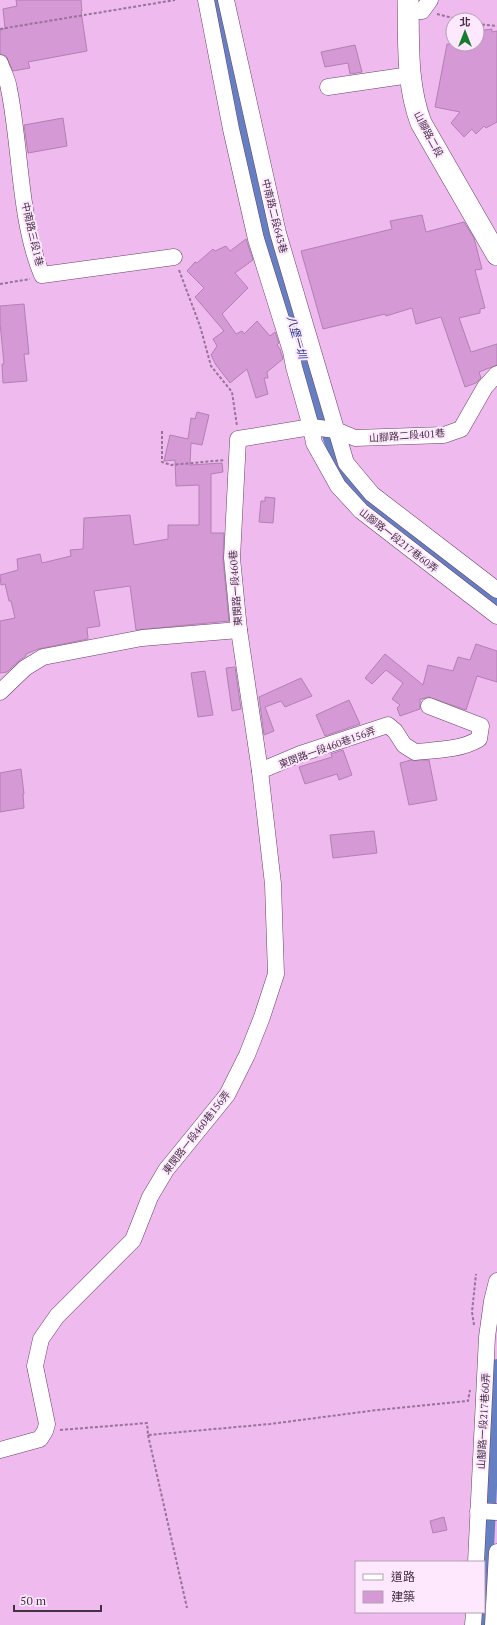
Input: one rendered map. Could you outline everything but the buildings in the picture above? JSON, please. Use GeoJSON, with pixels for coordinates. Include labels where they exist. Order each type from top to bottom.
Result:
{"type":"FeatureCollection","features":[{"type":"Feature","properties":{"kind":"main road","name":"山腳路二段"},"geometry":{"type":"LineString","coordinates":[[417,5],[408,60],[415,108],[421,123],[497,255]]}},
{"type":"Feature","properties":{"kind":"street","name":"山腳路一段217巷60弄"},"geometry":{"type":"LineString","coordinates":[[206,0],[231,129],[256,239],[291,351],[314,443],[338,486],[361,511],[497,616]]}},
{"type":"Feature","properties":{"kind":"street","name":"中南路二段643巷"},"geometry":{"type":"LineString","coordinates":[[226,0],[278,234],[346,463],[372,494],[497,590]]}},
{"type":"Feature","properties":{"kind":"street","name":"中南路三段1巷"},"geometry":{"type":"LineString","coordinates":[[0,63],[9,88],[28,220],[36,260],[42,275],[174,257]]}},
{"type":"Feature","properties":{"kind":"street"},"geometry":{"type":"LineString","coordinates":[[328,87],[410,75]]}},
{"type":"Feature","properties":{"kind":"street","name":"山腳路二段401巷"},"geometry":{"type":"LineString","coordinates":[[336,430],[355,438],[444,435],[461,429],[485,387],[497,374]]}},
{"type":"Feature","properties":{"kind":"street"},"geometry":{"type":"LineString","coordinates":[[238,439],[311,427],[336,430]]}},
{"type":"Feature","properties":{"kind":"street","name":"東閔路一段460巷"},"geometry":{"type":"LineString","coordinates":[[0,692],[25,668],[43,657],[142,638],[239,630],[232,558],[238,439]]}},
{"type":"Feature","properties":{"kind":"street","name":"東閔路一段460巷156弄"},"geometry":{"type":"LineString","coordinates":[[45,1431],[47,1424],[35,1366],[41,1339],[57,1316],[133,1240],[150,1197],[166,1170],[227,1095],[247,1055],[262,1017],[276,974],[273,884],[260,771],[239,630]]}},
{"type":"Feature","properties":{"kind":"street","name":"東閔路一段460巷156弄"},"geometry":{"type":"LineString","coordinates":[[260,771],[300,754],[388,725],[404,745],[415,752],[459,746],[472,743],[479,739],[481,726],[429,706]]}},
{"type":"Feature","properties":{"kind":"street","name":"山腳路一段217巷60弄"},"geometry":{"type":"LineString","coordinates":[[476,1561],[487,1337],[492,1300],[497,1281]]}},
{"type":"Feature","properties":{"kind":"street"},"geometry":{"type":"LineString","coordinates":[[0,1450],[40,1439],[45,1431]]}},
{"type":"Feature","properties":{"kind":"street"},"geometry":{"type":"LineString","coordinates":[[478,1511],[497,1512]]}},
{"type":"Feature","properties":{"kind":"street"},"geometry":{"type":"LineString","coordinates":[[493,1625],[497,1552]]}},
{"type":"Feature","properties":{"kind":"street"},"geometry":{"type":"LineString","coordinates":[[473,1625],[474,1613]]}},
{"type":"Feature","properties":{"kind":"path"},"geometry":{"type":"LineString","coordinates":[[0,29],[175,0]]}},
{"type":"Feature","properties":{"kind":"path"},"geometry":{"type":"LineString","coordinates":[[417,5],[445,15]]}},
{"type":"Feature","properties":{"kind":"path"},"geometry":{"type":"LineString","coordinates":[[485,25],[497,26]]}},
{"type":"Feature","properties":{"kind":"path"},"geometry":{"type":"LineString","coordinates":[[174,257],[200,326],[211,366],[232,392],[238,439]]}},
{"type":"Feature","properties":{"kind":"path"},"geometry":{"type":"LineString","coordinates":[[0,284],[34,279],[42,275]]}},
{"type":"Feature","properties":{"kind":"path"},"geometry":{"type":"LineString","coordinates":[[162,431],[162,462],[171,464],[238,459]]}},
{"type":"Feature","properties":{"kind":"path"},"geometry":{"type":"LineString","coordinates":[[148,1435],[270,1424],[377,1410],[468,1401],[470,1388]]}},
{"type":"Feature","properties":{"kind":"path"},"geometry":{"type":"LineString","coordinates":[[45,1431],[147,1423],[148,1435],[187,1608]]}},
{"type":"Feature","properties":{"kind":"waterway","name":"八堡一圳"},"geometry":{"type":"LineString","coordinates":[[216,0],[253,185],[305,364],[338,466],[370,509],[497,603]]}},
{"type":"Feature","properties":{"kind":"waterway","name":"八堡一圳"},"geometry":{"type":"LineString","coordinates":[[485,1591],[497,1365]]}},
{"type":"Feature","properties":{"kind":"waterway","name":"八堡一圳"},"geometry":{"type":"LineString","coordinates":[[482,1625],[483,1613]]}}]}
